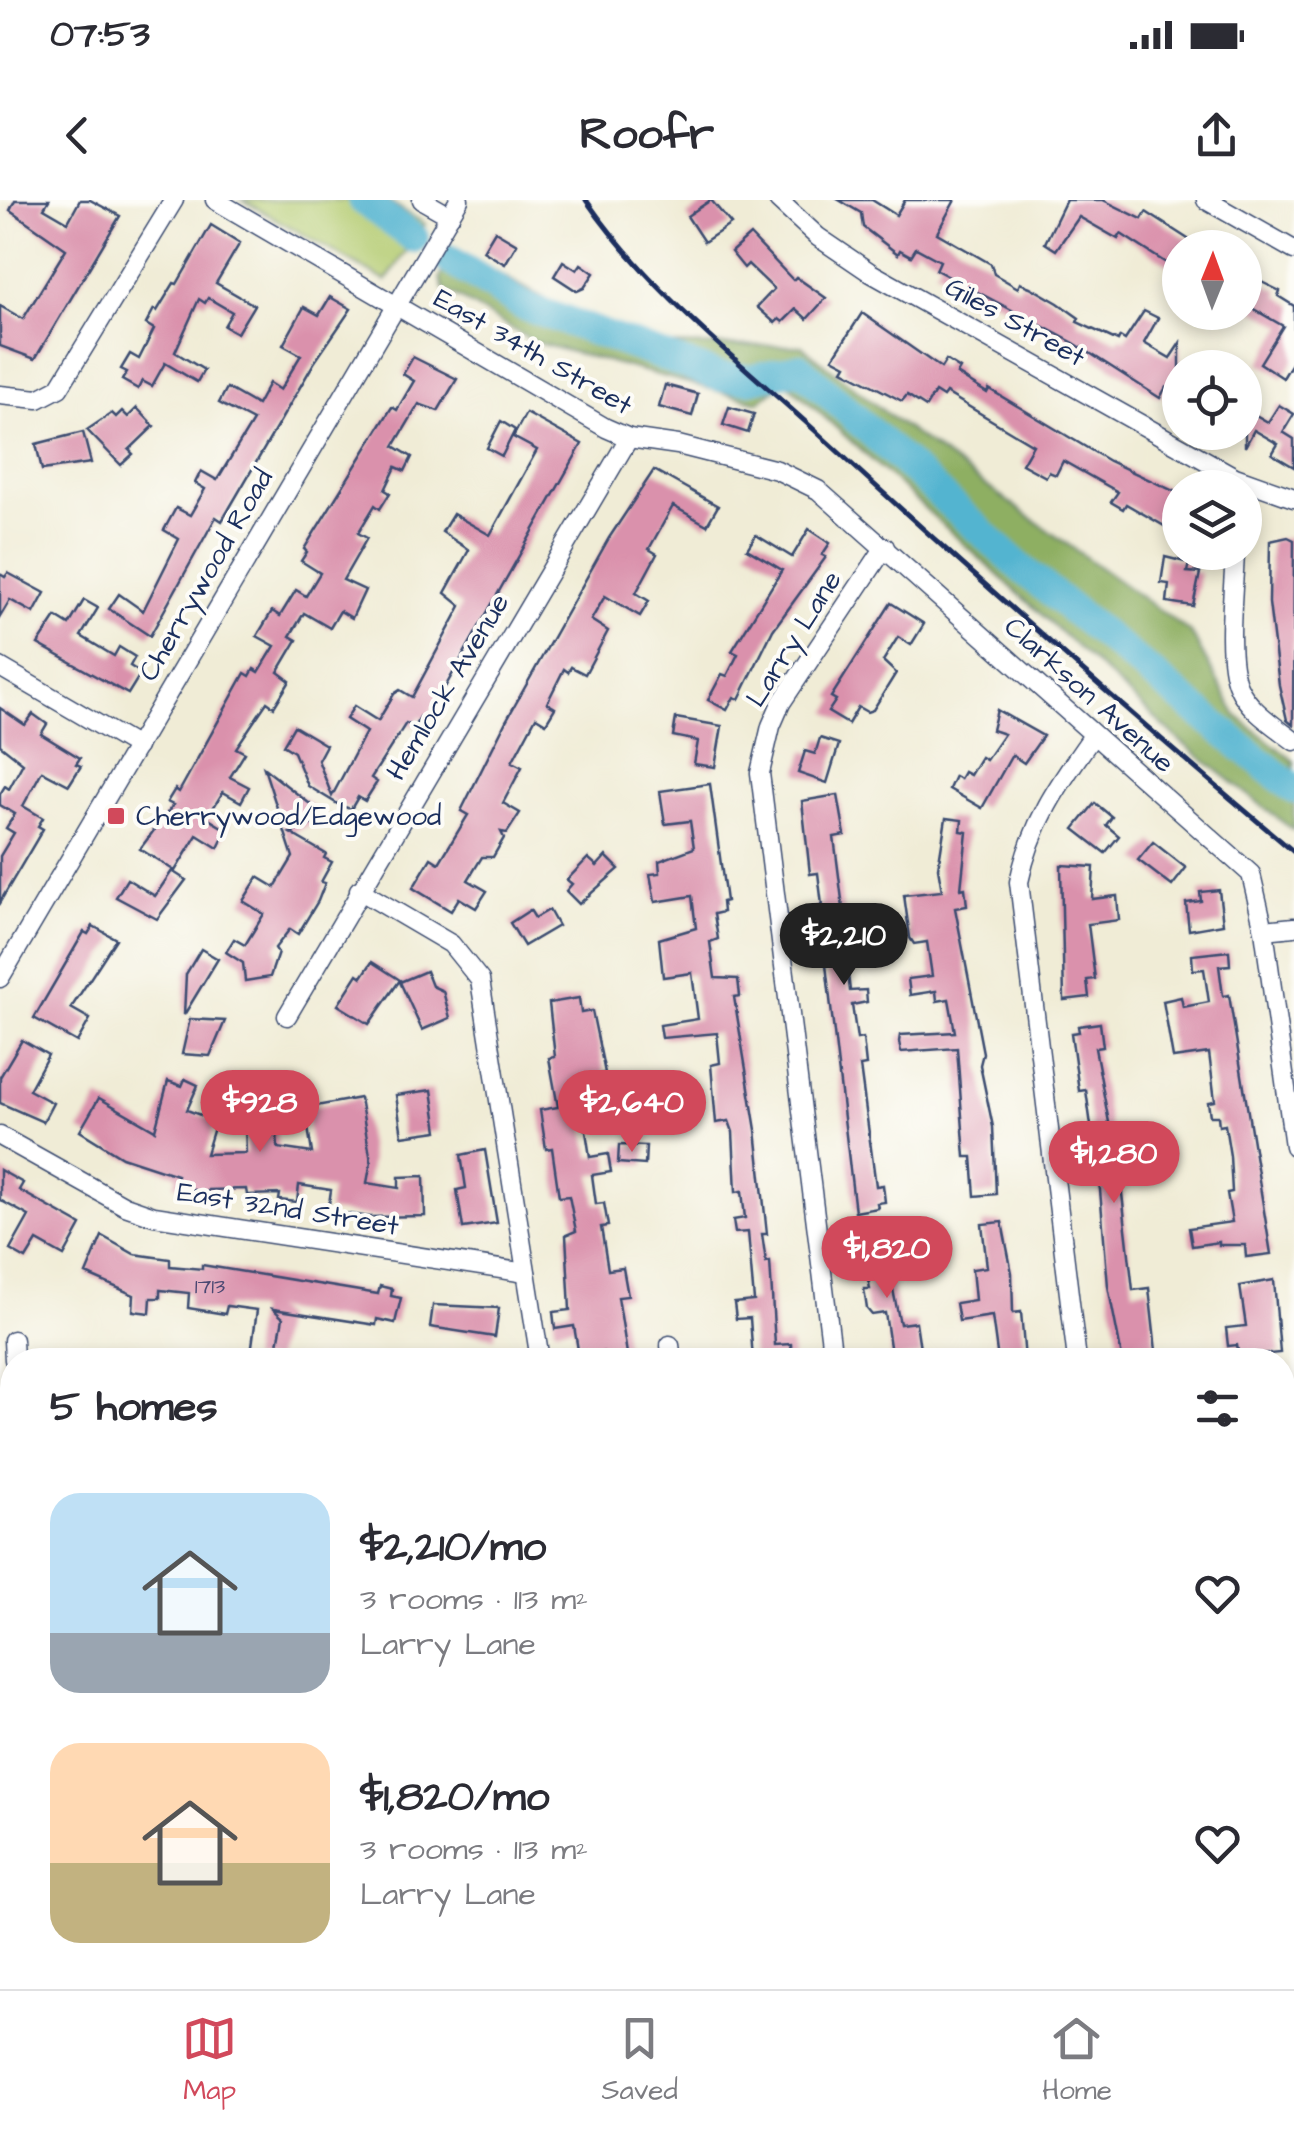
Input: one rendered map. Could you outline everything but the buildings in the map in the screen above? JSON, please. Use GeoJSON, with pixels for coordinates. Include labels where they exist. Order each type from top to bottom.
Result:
{"type":"FeatureCollection","features":[{"type":"Feature","properties":{"kind":"street"},"geometry":{"type":"LineString","coordinates":[[0,396],[38,399],[59,388],[174,200]]}},
{"type":"Feature","properties":{"kind":"street","name":"East 34th Street"},"geometry":{"type":"LineString","coordinates":[[215,200],[629,438],[678,444],[787,475],[835,502],[885,547]]}},
{"type":"Feature","properties":{"kind":"street"},"geometry":{"type":"LineString","coordinates":[[422,200],[454,208]]}},
{"type":"Feature","properties":{"kind":"street","name":"Giles Street"},"geometry":{"type":"LineString","coordinates":[[778,200],[818,236],[871,273],[1214,470]]}},
{"type":"Feature","properties":{"kind":"street"},"geometry":{"type":"LineString","coordinates":[[1206,200],[1294,250]]}},
{"type":"Feature","properties":{"kind":"street","name":"Cherrywood Road"},"geometry":{"type":"LineString","coordinates":[[0,978],[454,208]]}},
{"type":"Feature","properties":{"kind":"street","name":"Hemlock Avenue"},"geometry":{"type":"LineString","coordinates":[[287,1016],[629,438]]}},
{"type":"Feature","properties":{"kind":"street","name":"Giles Street"},"geometry":{"type":"LineString","coordinates":[[1262,489],[1294,498]]}},
{"type":"Feature","properties":{"kind":"street","name":"Clarkson Avenue"},"geometry":{"type":"LineString","coordinates":[[885,547],[1092,738],[1242,866],[1256,883],[1264,930]]}},
{"type":"Feature","properties":{"kind":"street","name":"Larry Lane"},"geometry":{"type":"LineString","coordinates":[[831,1348],[760,773],[771,726],[782,704],[885,547]]}},
{"type":"Feature","properties":{"kind":"street"},"geometry":{"type":"LineString","coordinates":[[1235,570],[1234,664],[1238,686],[1254,710],[1294,741]]}},
{"type":"Feature","properties":{"kind":"street"},"geometry":{"type":"LineString","coordinates":[[0,667],[137,747]]}},
{"type":"Feature","properties":{"kind":"street"},"geometry":{"type":"LineString","coordinates":[[1075,1348],[1019,882],[1032,830],[1044,803],[1092,738]]}},
{"type":"Feature","properties":{"kind":"street"},"geometry":{"type":"LineString","coordinates":[[359,890],[450,944],[480,980],[538,1348]]}},
{"type":"Feature","properties":{"kind":"street"},"geometry":{"type":"LineString","coordinates":[[1294,926],[1264,930],[1294,1146]]}},
{"type":"Feature","properties":{"kind":"street","name":"East 32nd Street"},"geometry":{"type":"LineString","coordinates":[[0,1136],[125,1206],[154,1216],[526,1274]]}},
{"type":"Feature","properties":{"kind":"street"},"geometry":{"type":"LineString","coordinates":[[13,1340],[13,1348]]}},
{"type":"Feature","properties":{"kind":"green space"},"geometry":{"type":"Polygon","coordinates":[[[242,200],[387,200],[425,224],[386,281],[242,200]]]}},
{"type":"Feature","properties":{"kind":"green space"},"geometry":{"type":"Polygon","coordinates":[[[455,250],[549,301],[668,345],[802,346],[896,421],[1191,633],[1237,716],[1294,761],[1294,831],[1180,741],[785,381],[759,402],[534,342],[444,289],[440,278],[455,250]]]}},
{"type":"Feature","properties":{"kind":"waterway"},"geometry":{"type":"LineString","coordinates":[[362,200],[414,238]]}},
{"type":"Feature","properties":{"kind":"waterway"},"geometry":{"type":"LineString","coordinates":[[448,259],[524,306],[720,377],[749,379],[800,368],[1022,569],[1294,789]]}},
{"type":"Feature","properties":{"kind":"railway"},"geometry":{"type":"LineString","coordinates":[[586,200],[638,265],[697,324],[1055,647],[1294,852]]}},
{"type":"Feature","properties":{"kind":"place","name":"Cherrywood/Edgewood"},"geometry":{"type":"Point","coordinates":[116,816]}}]}
